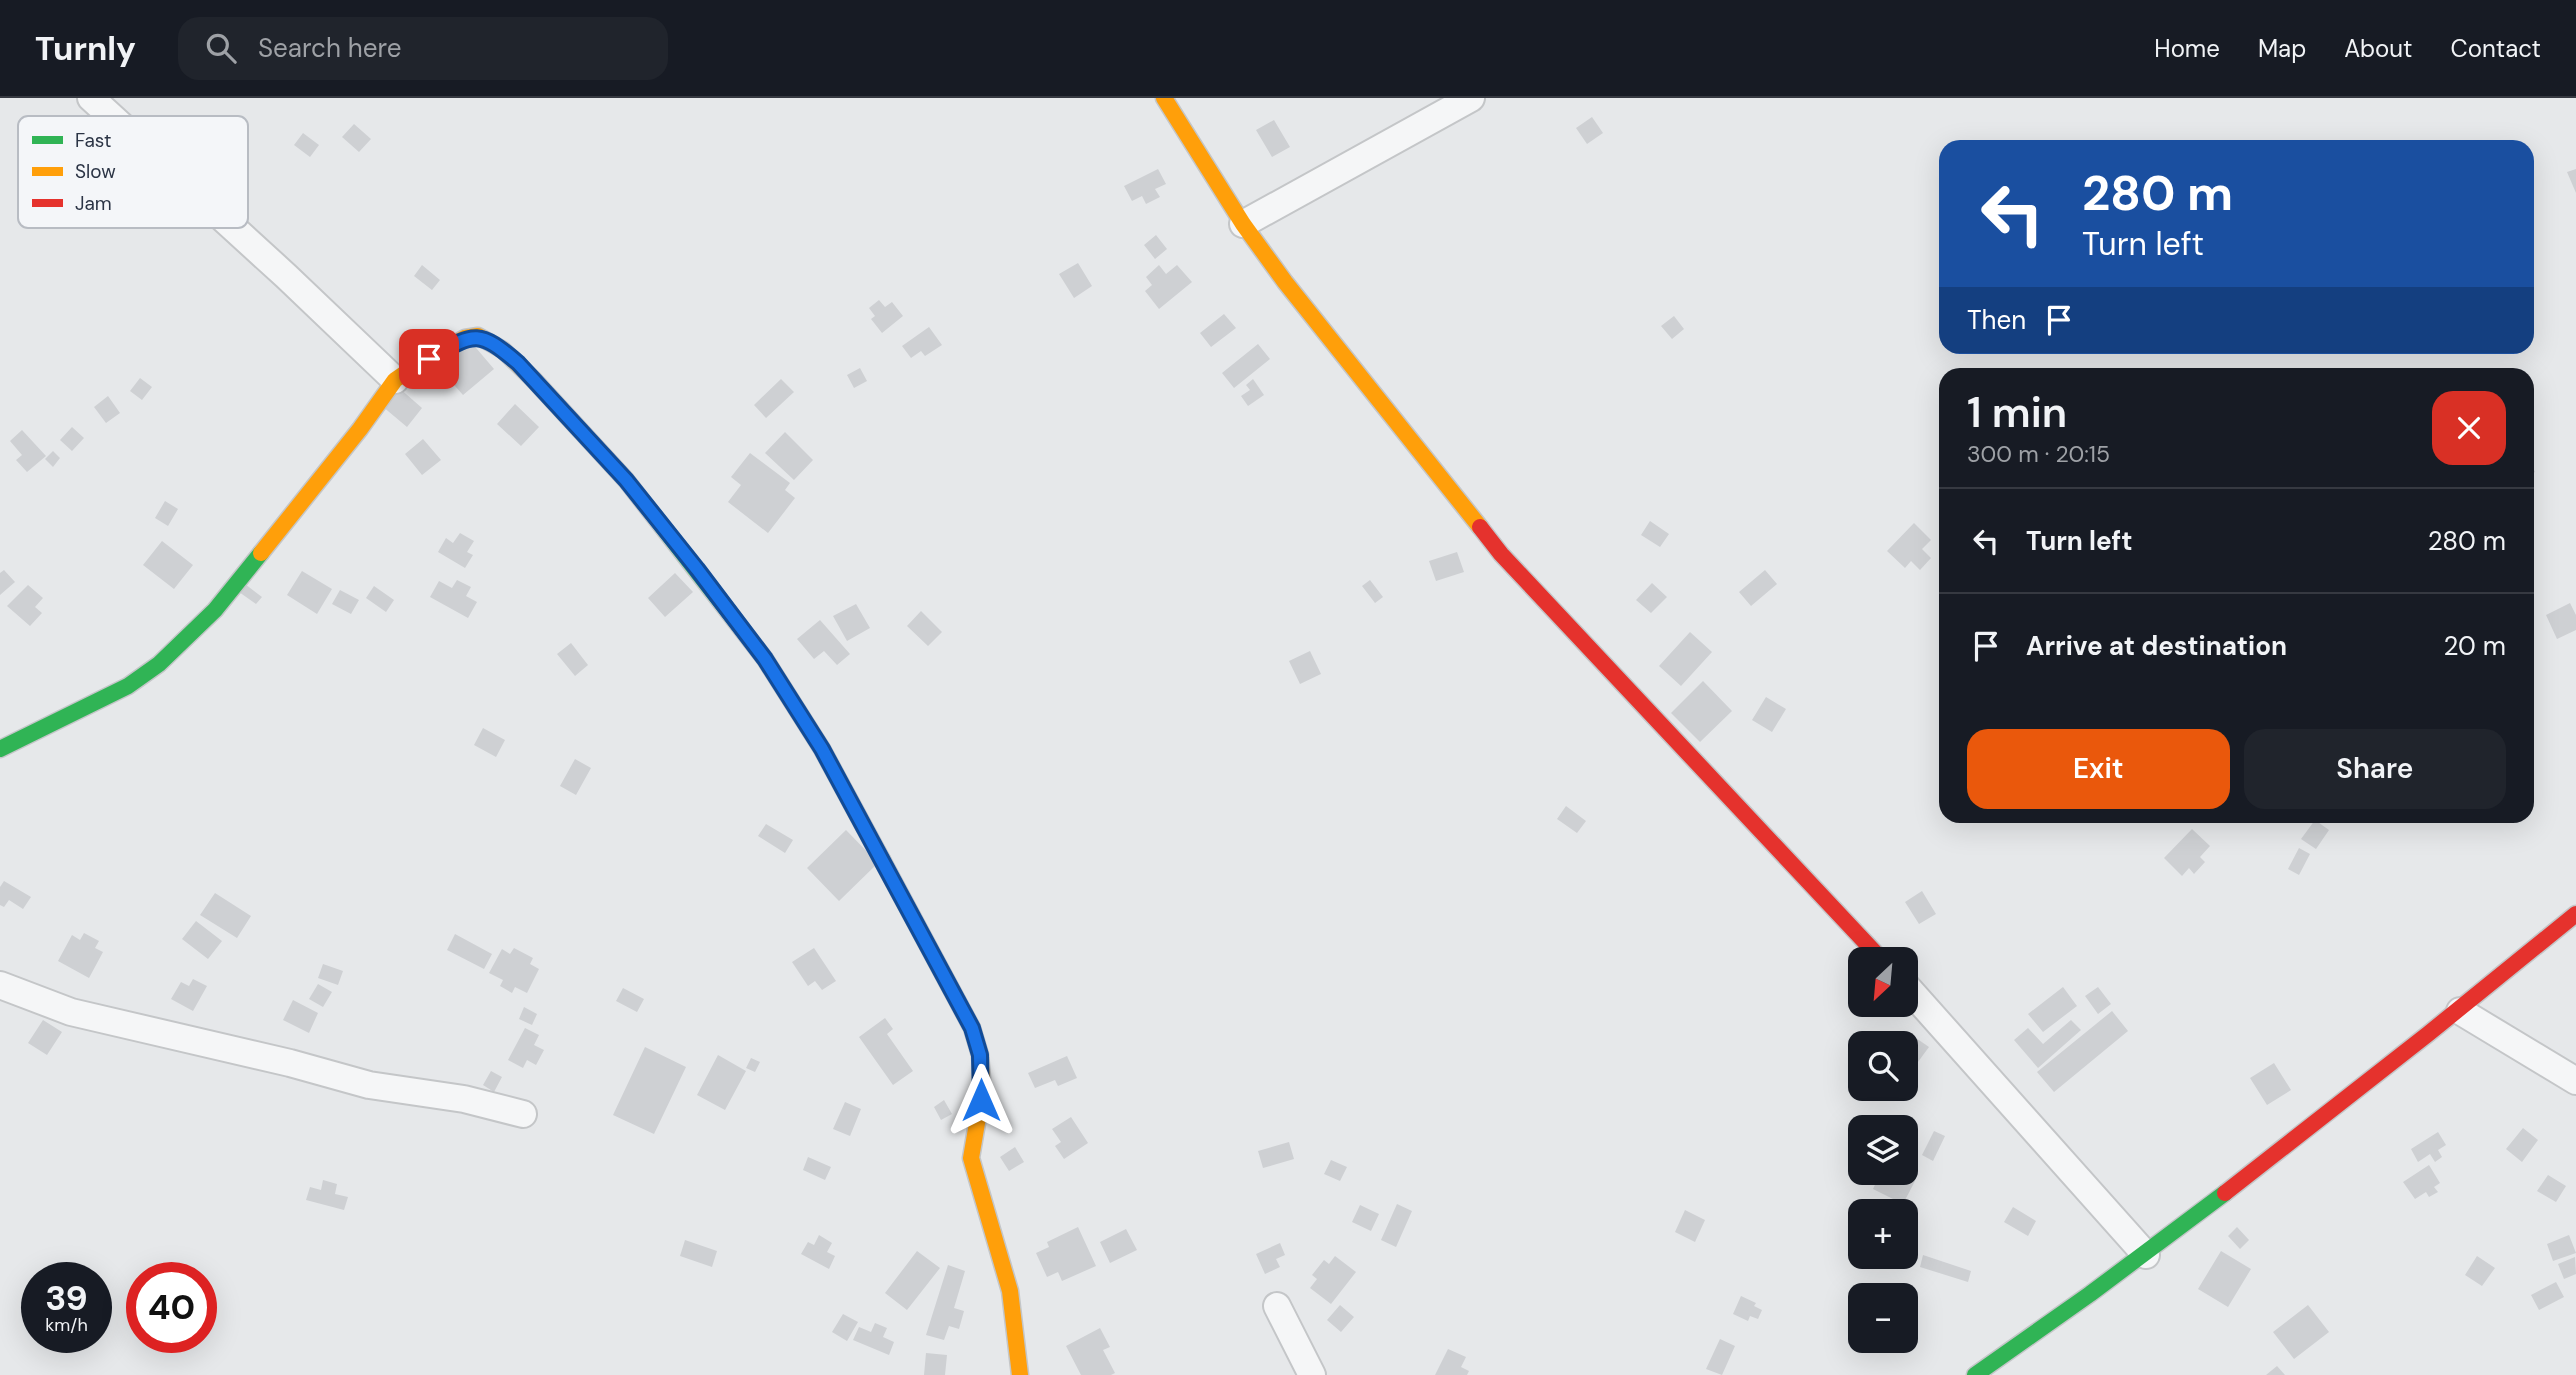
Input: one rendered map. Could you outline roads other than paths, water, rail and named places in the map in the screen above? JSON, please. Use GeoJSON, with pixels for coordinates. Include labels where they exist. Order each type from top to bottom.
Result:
{"type":"FeatureCollection","features":[{"type":"Feature","properties":{"kind":"street"},"geometry":{"type":"LineString","coordinates":[[92,98],[112,116]]}},
{"type":"Feature","properties":{"kind":"street"},"geometry":{"type":"LineString","coordinates":[[1164,98],[1243,224],[1285,282],[1502,554],[1870,947]]}},
{"type":"Feature","properties":{"kind":"street"},"geometry":{"type":"LineString","coordinates":[[1243,224],[1471,98]]}},
{"type":"Feature","properties":{"kind":"street"},"geometry":{"type":"LineString","coordinates":[[234,228],[396,380]]}},
{"type":"Feature","properties":{"kind":"street"},"geometry":{"type":"LineString","coordinates":[[0,749],[128,686],[159,664],[215,610],[396,380],[465,338],[478,336],[503,351],[518,363],[626,480],[765,659],[822,749],[972,1028],[980,1055],[982,1079],[971,1158],[1010,1291],[1020,1375]]}},
{"type":"Feature","properties":{"kind":"street"},"geometry":{"type":"LineString","coordinates":[[1975,1375],[2146,1255],[2460,1011],[2576,914]]}},
{"type":"Feature","properties":{"kind":"street"},"geometry":{"type":"LineString","coordinates":[[0,985],[71,1012],[290,1063],[369,1085],[464,1099],[523,1114]]}},
{"type":"Feature","properties":{"kind":"street"},"geometry":{"type":"LineString","coordinates":[[1918,998],[2146,1255]]}},
{"type":"Feature","properties":{"kind":"street"},"geometry":{"type":"LineString","coordinates":[[2460,1011],[2576,1081]]}},
{"type":"Feature","properties":{"kind":"street"},"geometry":{"type":"LineString","coordinates":[[1277,1306],[1312,1375]]}}]}
